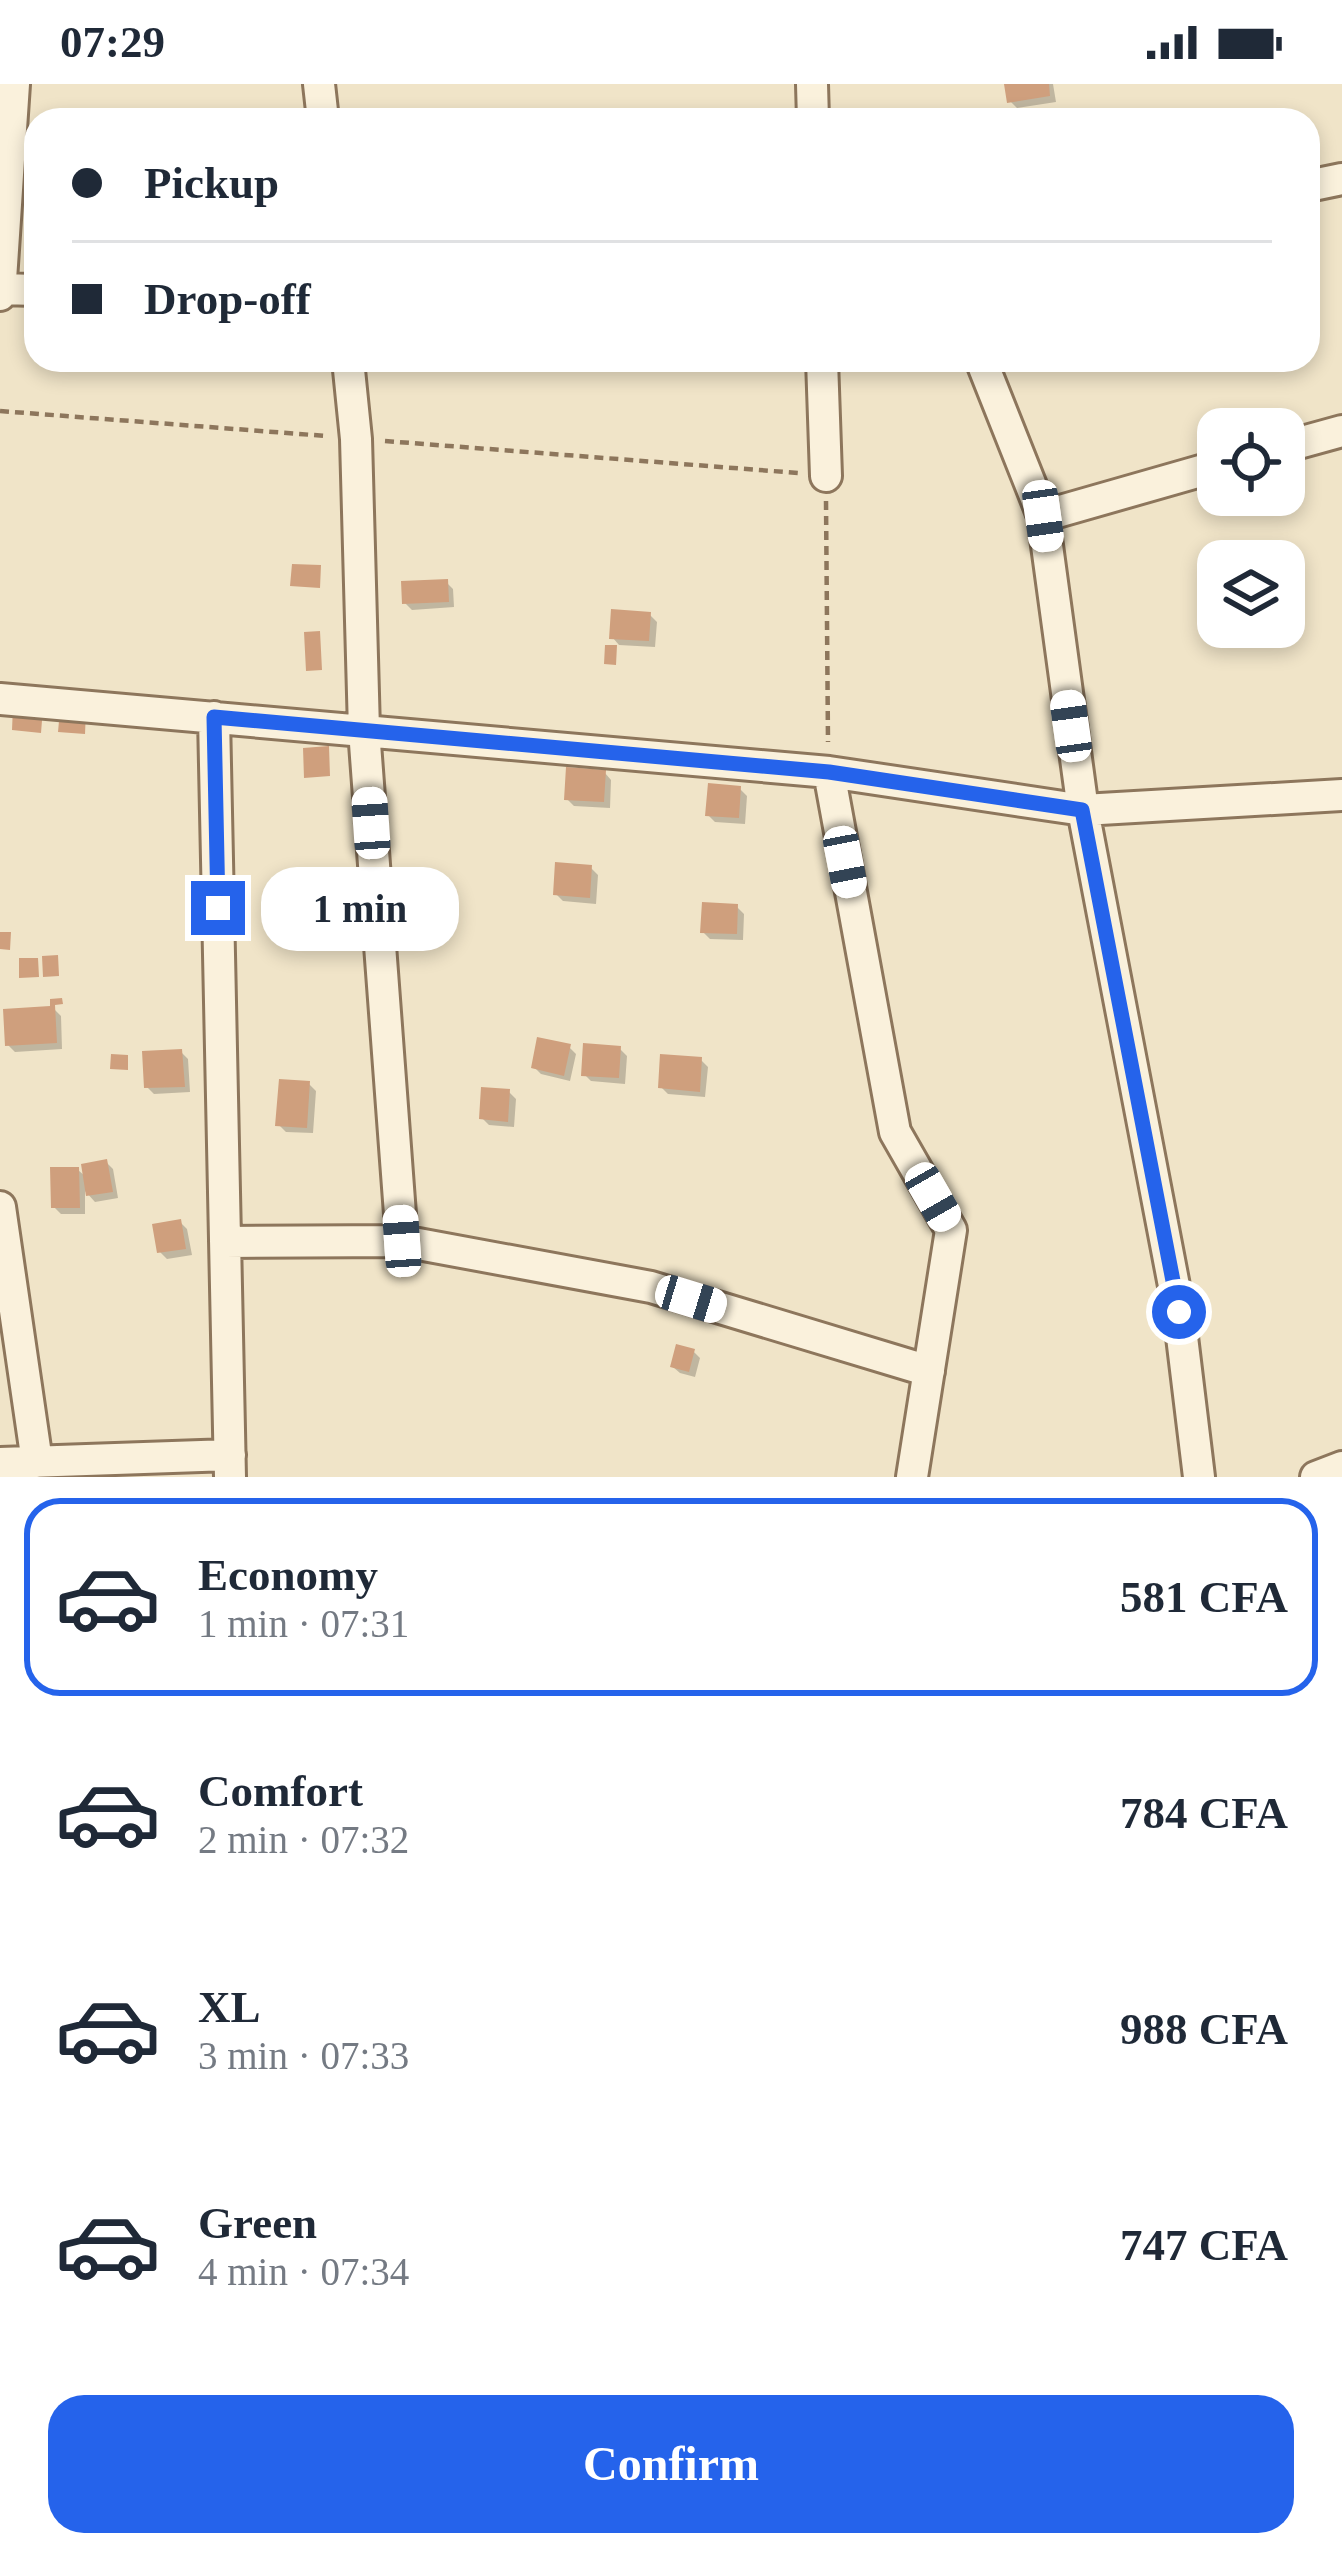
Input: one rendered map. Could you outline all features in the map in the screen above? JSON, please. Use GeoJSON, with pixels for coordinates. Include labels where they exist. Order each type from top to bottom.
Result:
{"type":"FeatureCollection","features":[{"type":"Feature","properties":{"kind":"street"},"geometry":{"type":"LineString","coordinates":[[0,292],[14,84]]}},
{"type":"Feature","properties":{"kind":"street"},"geometry":{"type":"LineString","coordinates":[[348,372],[356,439],[364,730],[402,1241]]}},
{"type":"Feature","properties":{"kind":"street"},"geometry":{"type":"LineString","coordinates":[[822,372],[826,476]]}},
{"type":"Feature","properties":{"kind":"street"},"geometry":{"type":"LineString","coordinates":[[986,372],[1043,516],[1082,810],[1179,1312],[1199,1477]]}},
{"type":"Feature","properties":{"kind":"street"},"geometry":{"type":"LineString","coordinates":[[1305,441],[1342,431]]}},
{"type":"Feature","properties":{"kind":"street"},"geometry":{"type":"LineString","coordinates":[[1043,516],[1197,472]]}},
{"type":"Feature","properties":{"kind":"street"},"geometry":{"type":"LineString","coordinates":[[0,699],[829,772],[1082,810],[1342,795]]}},
{"type":"Feature","properties":{"kind":"street"},"geometry":{"type":"LineString","coordinates":[[0,1463],[230,1466],[214,717]]}},
{"type":"Feature","properties":{"kind":"street"},"geometry":{"type":"LineString","coordinates":[[829,772],[895,1132],[951,1230],[912,1477]]}},
{"type":"Feature","properties":{"kind":"street"},"geometry":{"type":"LineString","coordinates":[[0,1207],[38,1462]]}},
{"type":"Feature","properties":{"kind":"street"},"geometry":{"type":"LineString","coordinates":[[225,1241],[402,1241],[651,1287],[929,1371]]}},
{"type":"Feature","properties":{"kind":"street"},"geometry":{"type":"LineString","coordinates":[[1316,1477],[1342,1467]]}},
{"type":"Feature","properties":{"kind":"path"},"geometry":{"type":"LineString","coordinates":[[0,411],[826,476],[829,772]]}},
{"type":"Feature","properties":{"kind":"building"},"geometry":{"type":"Polygon","coordinates":[[[1004,84],[1049,84],[1050,96],[1007,103],[1004,84]]]}},
{"type":"Feature","properties":{"kind":"building"},"geometry":{"type":"Polygon","coordinates":[[[292,564],[321,565],[320,588],[290,586],[292,564]]]}},
{"type":"Feature","properties":{"kind":"building"},"geometry":{"type":"Polygon","coordinates":[[[448,579],[449,602],[402,604],[401,581],[448,579]]]}},
{"type":"Feature","properties":{"kind":"building"},"geometry":{"type":"Polygon","coordinates":[[[611,609],[651,612],[649,641],[609,639],[611,609]]]}},
{"type":"Feature","properties":{"kind":"building"},"geometry":{"type":"Polygon","coordinates":[[[320,631],[322,670],[306,671],[304,632],[320,631]]]}},
{"type":"Feature","properties":{"kind":"building"},"geometry":{"type":"Polygon","coordinates":[[[605,645],[617,645],[616,665],[604,664],[605,645]]]}},
{"type":"Feature","properties":{"kind":"building"},"geometry":{"type":"Polygon","coordinates":[[[13,706],[43,708],[41,733],[12,730],[13,706]]]}},
{"type":"Feature","properties":{"kind":"building"},"geometry":{"type":"Polygon","coordinates":[[[60,710],[86,711],[85,734],[58,732],[60,710]]]}},
{"type":"Feature","properties":{"kind":"building"},"geometry":{"type":"Polygon","coordinates":[[[329,746],[330,776],[304,778],[303,748],[329,746]]]}},
{"type":"Feature","properties":{"kind":"building"},"geometry":{"type":"Polygon","coordinates":[[[566,767],[606,770],[604,802],[564,800],[566,767]]]}},
{"type":"Feature","properties":{"kind":"building"},"geometry":{"type":"Polygon","coordinates":[[[708,783],[741,786],[739,818],[705,816],[708,783]]]}},
{"type":"Feature","properties":{"kind":"building"},"geometry":{"type":"Polygon","coordinates":[[[555,862],[592,865],[590,898],[553,895],[555,862]]]}},
{"type":"Feature","properties":{"kind":"building"},"geometry":{"type":"Polygon","coordinates":[[[702,902],[738,904],[737,934],[700,933],[702,902]]]}},
{"type":"Feature","properties":{"kind":"building"},"geometry":{"type":"Polygon","coordinates":[[[0,932],[11,932],[10,950],[0,949],[0,932]]]}},
{"type":"Feature","properties":{"kind":"building"},"geometry":{"type":"Polygon","coordinates":[[[58,955],[59,976],[43,977],[42,956],[58,955]]]}},
{"type":"Feature","properties":{"kind":"building"},"geometry":{"type":"Polygon","coordinates":[[[19,958],[38,958],[39,977],[19,978],[19,958]]]}},
{"type":"Feature","properties":{"kind":"building"},"geometry":{"type":"Polygon","coordinates":[[[62,998],[63,1004],[55,1005],[57,1043],[5,1046],[3,1009],[50,1006],[50,999],[62,998]]]}},
{"type":"Feature","properties":{"kind":"building"},"geometry":{"type":"Polygon","coordinates":[[[537,1037],[571,1044],[564,1076],[531,1068],[537,1037]]]}},
{"type":"Feature","properties":{"kind":"building"},"geometry":{"type":"Polygon","coordinates":[[[583,1043],[621,1046],[619,1078],[581,1076],[583,1043]]]}},
{"type":"Feature","properties":{"kind":"building"},"geometry":{"type":"Polygon","coordinates":[[[182,1049],[185,1087],[144,1088],[142,1051],[182,1049]]]}},
{"type":"Feature","properties":{"kind":"building"},"geometry":{"type":"Polygon","coordinates":[[[111,1054],[128,1055],[128,1070],[110,1069],[111,1054]]]}},
{"type":"Feature","properties":{"kind":"building"},"geometry":{"type":"Polygon","coordinates":[[[660,1054],[702,1057],[700,1092],[658,1088],[660,1054]]]}},
{"type":"Feature","properties":{"kind":"building"},"geometry":{"type":"Polygon","coordinates":[[[279,1079],[310,1081],[307,1128],[275,1126],[279,1079]]]}},
{"type":"Feature","properties":{"kind":"building"},"geometry":{"type":"Polygon","coordinates":[[[481,1087],[510,1089],[508,1122],[479,1119],[481,1087]]]}},
{"type":"Feature","properties":{"kind":"building"},"geometry":{"type":"Polygon","coordinates":[[[107,1159],[113,1192],[86,1196],[81,1164],[107,1159]]]}},
{"type":"Feature","properties":{"kind":"building"},"geometry":{"type":"Polygon","coordinates":[[[50,1167],[79,1167],[80,1208],[51,1208],[50,1167]]]}},
{"type":"Feature","properties":{"kind":"building"},"geometry":{"type":"Polygon","coordinates":[[[181,1219],[186,1249],[157,1253],[152,1224],[181,1219]]]}},
{"type":"Feature","properties":{"kind":"building"},"geometry":{"type":"Polygon","coordinates":[[[676,1344],[695,1349],[689,1372],[670,1367],[676,1344]]]}},
{"type":"Feature","properties":{"kind":"route"},"geometry":{"type":"LineString","coordinates":[[218,908],[214,717],[829,772],[1082,810],[1179,1312]]}}]}
